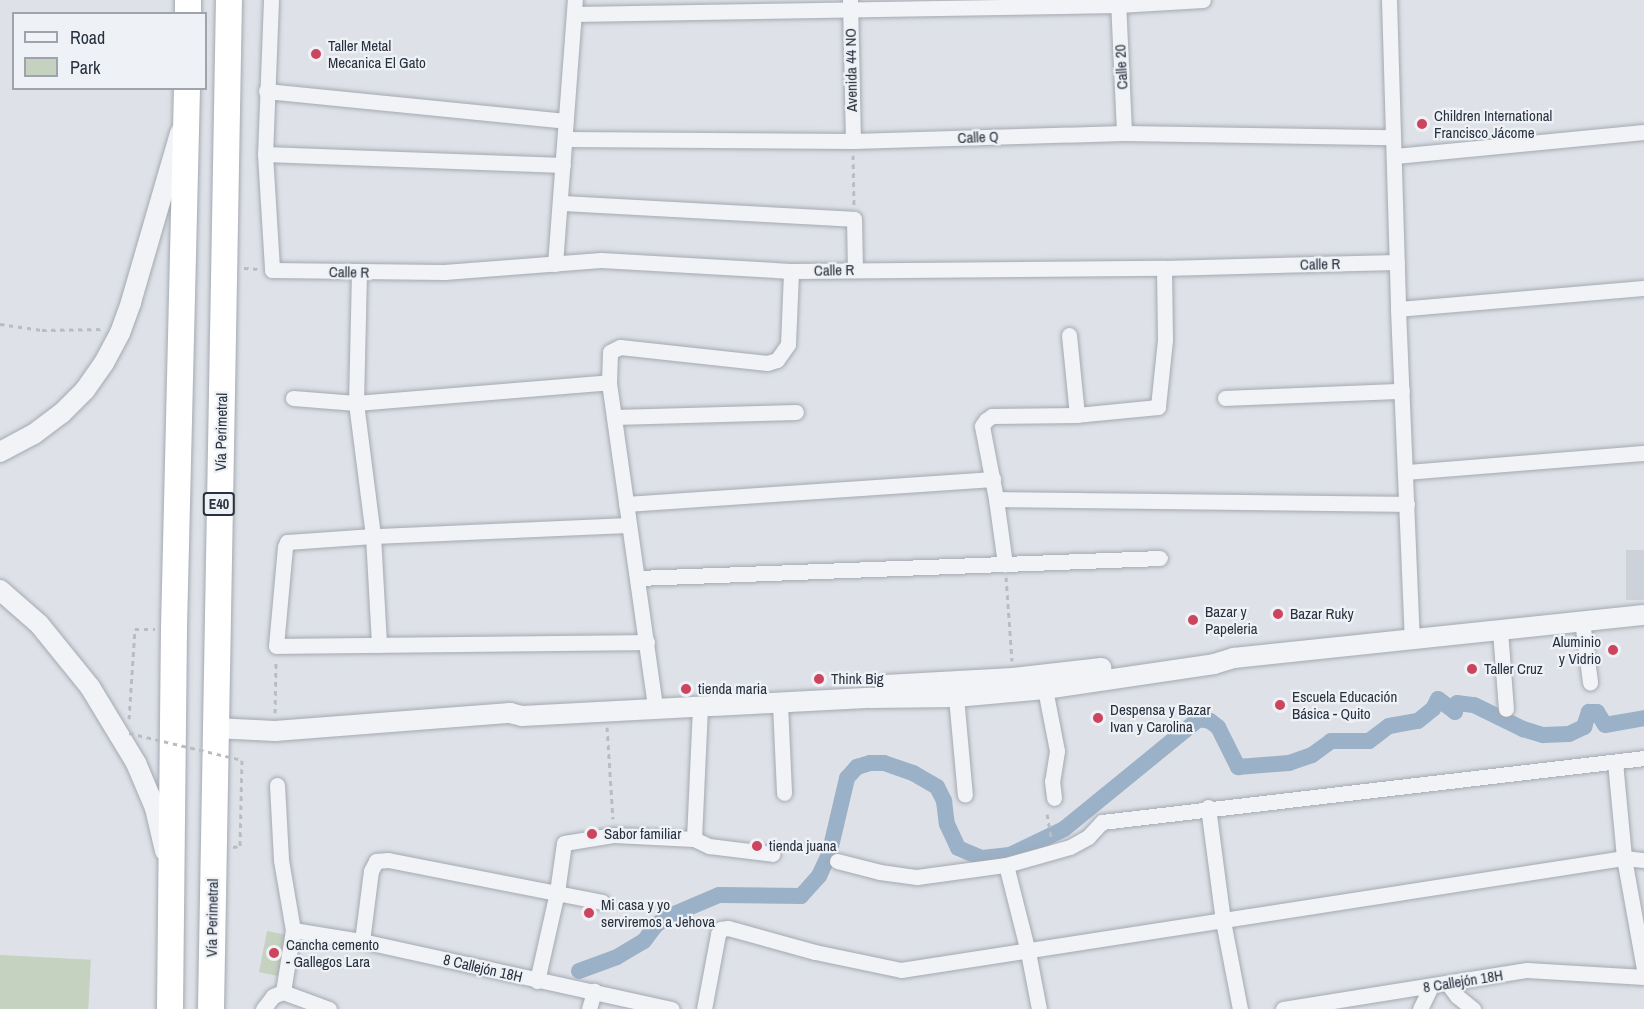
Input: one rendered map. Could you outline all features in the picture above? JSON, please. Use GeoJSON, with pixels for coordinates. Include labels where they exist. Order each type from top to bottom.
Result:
{"type":"FeatureCollection","features":[{"type":"Feature","properties":{"kind":"highway","name":"Vía Perimetral"},"geometry":{"type":"LineString","coordinates":[[211,1009],[214,728],[232,7]]}},
{"type":"Feature","properties":{"kind":"highway"},"geometry":{"type":"LineString","coordinates":[[170,1009],[174,628],[187,98]]}},
{"type":"Feature","properties":{"kind":"street"},"geometry":{"type":"LineString","coordinates":[[271,0],[265,154],[272,270]]}},
{"type":"Feature","properties":{"kind":"street"},"geometry":{"type":"LineString","coordinates":[[555,264],[574,7],[1118,3],[1203,0]]}},
{"type":"Feature","properties":{"kind":"street"},"geometry":{"type":"LineString","coordinates":[[1389,0],[1392,137],[1395,156],[1396,262],[1412,639]]}},
{"type":"Feature","properties":{"kind":"street","name":"Calle 20"},"geometry":{"type":"LineString","coordinates":[[1118,3],[1124,133]]}},
{"type":"Feature","properties":{"kind":"street","name":"Avenida 44 NO"},"geometry":{"type":"LineString","coordinates":[[850,4],[853,141]]}},
{"type":"Feature","properties":{"kind":"street"},"geometry":{"type":"LineString","coordinates":[[266,91],[566,121]]}},
{"type":"Feature","properties":{"kind":"street"},"geometry":{"type":"LineString","coordinates":[[0,452],[34,434],[61,414],[85,390],[115,343],[131,302],[187,98]]}},
{"type":"Feature","properties":{"kind":"street"},"geometry":{"type":"LineString","coordinates":[[1395,156],[1644,132]]}},
{"type":"Feature","properties":{"kind":"street","name":"Calle Q"},"geometry":{"type":"LineString","coordinates":[[565,139],[853,141],[1124,133],[1392,137]]}},
{"type":"Feature","properties":{"kind":"street"},"geometry":{"type":"LineString","coordinates":[[265,154],[563,165]]}},
{"type":"Feature","properties":{"kind":"street"},"geometry":{"type":"LineString","coordinates":[[561,203],[854,219],[855,270]]}},
{"type":"Feature","properties":{"kind":"street","name":"Calle R"},"geometry":{"type":"LineString","coordinates":[[272,270],[444,272],[601,260],[791,271],[1164,268],[1396,262]]}},
{"type":"Feature","properties":{"kind":"street"},"geometry":{"type":"LineString","coordinates":[[1005,564],[993,479],[982,426],[992,417],[1077,415],[1158,407],[1166,340],[1164,268]]}},
{"type":"Feature","properties":{"kind":"street"},"geometry":{"type":"LineString","coordinates":[[654,699],[609,382],[610,352],[620,347],[767,363],[777,360],[788,344],[791,271]]}},
{"type":"Feature","properties":{"kind":"street"},"geometry":{"type":"LineString","coordinates":[[359,272],[356,403],[373,536],[379,645]]}},
{"type":"Feature","properties":{"kind":"street"},"geometry":{"type":"LineString","coordinates":[[1398,309],[1644,288]]}},
{"type":"Feature","properties":{"kind":"street"},"geometry":{"type":"LineString","coordinates":[[1069,335],[1077,415]]}},
{"type":"Feature","properties":{"kind":"street"},"geometry":{"type":"LineString","coordinates":[[293,399],[356,403],[609,382]]}},
{"type":"Feature","properties":{"kind":"street"},"geometry":{"type":"LineString","coordinates":[[1225,398],[1402,391]]}},
{"type":"Feature","properties":{"kind":"street"},"geometry":{"type":"LineString","coordinates":[[614,417],[796,412]]}},
{"type":"Feature","properties":{"kind":"street"},"geometry":{"type":"LineString","coordinates":[[1406,472],[1644,453]]}},
{"type":"Feature","properties":{"kind":"street"},"geometry":{"type":"LineString","coordinates":[[626,504],[993,479]]}},
{"type":"Feature","properties":{"kind":"street"},"geometry":{"type":"LineString","coordinates":[[996,499],[1407,504]]}},
{"type":"Feature","properties":{"kind":"street"},"geometry":{"type":"LineString","coordinates":[[628,525],[373,536],[287,543],[276,646],[646,642]]}},
{"type":"Feature","properties":{"kind":"street"},"geometry":{"type":"LineString","coordinates":[[638,578],[1160,558]]}},
{"type":"Feature","properties":{"kind":"street"},"geometry":{"type":"LineString","coordinates":[[0,590],[39,624],[120,721],[155,808],[166,856],[172,906]]}},
{"type":"Feature","properties":{"kind":"street"},"geometry":{"type":"LineString","coordinates":[[510,713],[522,706],[654,699],[871,692],[956,697],[1045,689],[1214,664],[1234,658],[1644,615]]}},
{"type":"Feature","properties":{"kind":"street"},"geometry":{"type":"LineString","coordinates":[[1582,621],[1590,682]]}},
{"type":"Feature","properties":{"kind":"street"},"geometry":{"type":"LineString","coordinates":[[1500,630],[1506,709]]}},
{"type":"Feature","properties":{"kind":"street"},"geometry":{"type":"LineString","coordinates":[[214,728],[275,731],[510,713],[522,716],[606,710],[780,704],[1210,655],[1234,658]]}},
{"type":"Feature","properties":{"kind":"street"},"geometry":{"type":"LineString","coordinates":[[1045,689],[1057,751],[1052,781],[1054,798]]}},
{"type":"Feature","properties":{"kind":"street"},"geometry":{"type":"LineString","coordinates":[[956,697],[965,795]]}},
{"type":"Feature","properties":{"kind":"street"},"geometry":{"type":"LineString","coordinates":[[780,704],[784,793]]}},
{"type":"Feature","properties":{"kind":"street"},"geometry":{"type":"LineString","coordinates":[[694,839],[700,707]]}},
{"type":"Feature","properties":{"kind":"street"},"geometry":{"type":"LineString","coordinates":[[837,861],[880,872],[917,877],[1006,865],[1070,847],[1088,837],[1102,822],[1208,807],[1644,758]]}},
{"type":"Feature","properties":{"kind":"street"},"geometry":{"type":"LineString","coordinates":[[1615,762],[1624,858],[1644,969]]}},
{"type":"Feature","properties":{"kind":"street"},"geometry":{"type":"LineString","coordinates":[[277,785],[281,860],[293,930],[283,992]]}},
{"type":"Feature","properties":{"kind":"street"},"geometry":{"type":"LineString","coordinates":[[1208,807],[1223,921],[1240,1009]]}},
{"type":"Feature","properties":{"kind":"street"},"geometry":{"type":"LineString","coordinates":[[537,981],[557,892],[564,843],[614,835],[694,839],[709,846],[773,854]]}},
{"type":"Feature","properties":{"kind":"street"},"geometry":{"type":"LineString","coordinates":[[704,1009],[718,934],[721,929],[728,928],[815,952],[901,970],[1624,858],[1644,860]]}},
{"type":"Feature","properties":{"kind":"street"},"geometry":{"type":"LineString","coordinates":[[362,940],[371,871],[376,861],[388,860],[602,902]]}},
{"type":"Feature","properties":{"kind":"street"},"geometry":{"type":"LineString","coordinates":[[1006,865],[1028,952],[1039,1009]]}},
{"type":"Feature","properties":{"kind":"street","name":"8 Callejón 18H"},"geometry":{"type":"LineString","coordinates":[[293,930],[362,940],[537,981],[672,1009]]}},
{"type":"Feature","properties":{"kind":"street","name":"8 Callejón 18H"},"geometry":{"type":"LineString","coordinates":[[1283,1009],[1527,970],[1644,977]]}},
{"type":"Feature","properties":{"kind":"street"},"geometry":{"type":"LineString","coordinates":[[1448,984],[1457,996],[1473,1009]]}},
{"type":"Feature","properties":{"kind":"street"},"geometry":{"type":"LineString","coordinates":[[1420,1009],[1431,986]]}},
{"type":"Feature","properties":{"kind":"street"},"geometry":{"type":"LineString","coordinates":[[589,1009],[594,991]]}},
{"type":"Feature","properties":{"kind":"street"},"geometry":{"type":"LineString","coordinates":[[263,1009],[273,996],[283,992],[329,1009]]}},
{"type":"Feature","properties":{"kind":"path"},"geometry":{"type":"LineString","coordinates":[[853,141],[854,219]]}},
{"type":"Feature","properties":{"kind":"path"},"geometry":{"type":"LineString","coordinates":[[224,267],[272,270]]}},
{"type":"Feature","properties":{"kind":"path"},"geometry":{"type":"LineString","coordinates":[[0,324],[42,330],[89,331],[106,328]]}},
{"type":"Feature","properties":{"kind":"path"},"geometry":{"type":"LineString","coordinates":[[1005,564],[1013,678]]}},
{"type":"Feature","properties":{"kind":"path"},"geometry":{"type":"LineString","coordinates":[[120,721],[135,629]]}},
{"type":"Feature","properties":{"kind":"path"},"geometry":{"type":"LineString","coordinates":[[275,731],[276,646]]}},
{"type":"Feature","properties":{"kind":"path"},"geometry":{"type":"LineString","coordinates":[[606,710],[614,835]]}},
{"type":"Feature","properties":{"kind":"path"},"geometry":{"type":"LineString","coordinates":[[129,733],[242,760],[240,846]]}},
{"type":"Feature","properties":{"kind":"shaded area"},"geometry":{"type":"Polygon","coordinates":[[[1626,550],[1644,550],[1644,600],[1626,600],[1626,550]]]}},
{"type":"Feature","properties":{"kind":"green space","name":"Cancha cemento - Gallegos Lara"},"geometry":{"type":"Polygon","coordinates":[[[267,931],[288,935],[280,976],[259,972],[267,931]]]}},
{"type":"Feature","properties":{"kind":"green space"},"geometry":{"type":"Polygon","coordinates":[[[0,955],[91,960],[88,1009],[0,1009],[0,955]]]}},
{"type":"Feature","properties":{"kind":"waterway"},"geometry":{"type":"LineString","coordinates":[[579,971],[617,957],[644,941],[656,925],[667,917],[719,895],[801,896],[819,876],[829,855],[847,778],[857,767],[870,763],[884,763],[913,773],[937,787],[944,801],[947,824],[958,848],[982,858],[1010,855],[1064,829],[1199,719],[1210,721],[1218,727],[1238,767],[1289,763],[1312,755],[1331,741],[1369,741],[1389,726],[1418,721],[1433,709],[1438,699],[1455,712],[1457,703],[1474,705],[1523,729],[1543,735],[1569,734],[1584,727],[1589,712],[1597,712],[1605,725],[1644,718]]}},
{"type":"Feature","properties":{"kind":"place","name":"Taller Metal Mecanica El Gato"},"geometry":{"type":"Point","coordinates":[316,54]}},
{"type":"Feature","properties":{"kind":"place","name":"Children International Francisco Jácome"},"geometry":{"type":"Point","coordinates":[1422,124]}},
{"type":"Feature","properties":{"kind":"place","name":"Bazar Ruky"},"geometry":{"type":"Point","coordinates":[1278,614]}},
{"type":"Feature","properties":{"kind":"place","name":"Bazar y Papeleria"},"geometry":{"type":"Point","coordinates":[1193,620]}},
{"type":"Feature","properties":{"kind":"place","name":"Aluminio y Vidrio"},"geometry":{"type":"Point","coordinates":[1613,650]}},
{"type":"Feature","properties":{"kind":"place","name":"Taller Cruz"},"geometry":{"type":"Point","coordinates":[1472,669]}},
{"type":"Feature","properties":{"kind":"place","name":"Think Big"},"geometry":{"type":"Point","coordinates":[819,679]}},
{"type":"Feature","properties":{"kind":"place","name":"tienda maria"},"geometry":{"type":"Point","coordinates":[686,689]}},
{"type":"Feature","properties":{"kind":"place","name":"Escuela Educación Básica - Quito"},"geometry":{"type":"Point","coordinates":[1280,705]}},
{"type":"Feature","properties":{"kind":"place","name":"Despensa y Bazar Ivan y Carolina"},"geometry":{"type":"Point","coordinates":[1098,718]}},
{"type":"Feature","properties":{"kind":"place","name":"Sabor familiar"},"geometry":{"type":"Point","coordinates":[592,834]}},
{"type":"Feature","properties":{"kind":"place","name":"tienda juana"},"geometry":{"type":"Point","coordinates":[757,846]}},
{"type":"Feature","properties":{"kind":"place","name":"Mi casa y yo serviremos a Jehova"},"geometry":{"type":"Point","coordinates":[589,913]}},
{"type":"Feature","properties":{"kind":"place","name":"Cancha cemento - Gallegos Lara"},"geometry":{"type":"Point","coordinates":[274,953]}}]}
